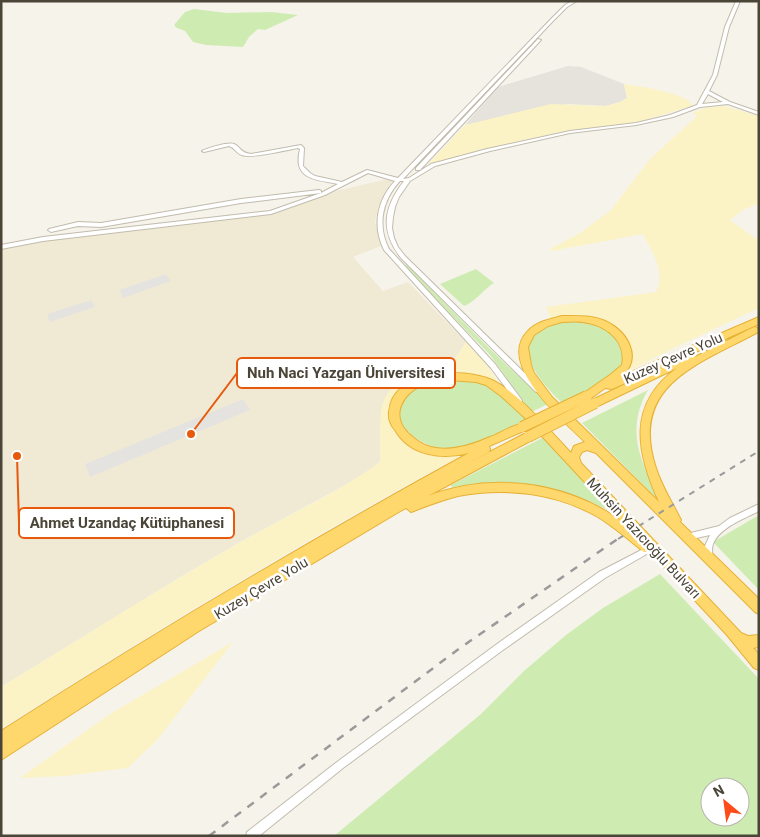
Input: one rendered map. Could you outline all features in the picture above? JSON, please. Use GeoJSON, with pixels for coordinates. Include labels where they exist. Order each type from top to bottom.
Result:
{"type":"FeatureCollection","features":[{"type":"Feature","properties":{"kind":"highway","name":"Muhsin Yazıcıoğlu Bulvarı"},"geometry":{"type":"LineString","coordinates":[[591,399],[621,372],[626,365],[627,349],[618,334],[603,324],[584,319],[565,319],[546,323],[532,332],[526,341],[523,352],[526,365],[549,400],[759,608]]}},
{"type":"Feature","properties":{"kind":"highway","name":"Kuzey Çevre Yolu"},"geometry":{"type":"LineString","coordinates":[[591,399],[759,320]]}},
{"type":"Feature","properties":{"kind":"highway","name":"Kuzey Çevre Yolu"},"geometry":{"type":"LineString","coordinates":[[591,399],[757,330]]}},
{"type":"Feature","properties":{"kind":"highway"},"geometry":{"type":"LineString","coordinates":[[687,537],[664,502],[650,470],[646,457],[644,434],[648,414],[656,395],[671,378],[693,362],[757,330]]}},
{"type":"Feature","properties":{"kind":"highway","name":"Muhsin Yazıcıoğlu Bulvarı"},"geometry":{"type":"LineString","coordinates":[[525,432],[464,451],[446,452],[430,450],[406,438],[394,420],[394,410],[398,400],[414,385],[426,380],[450,374],[475,378],[489,384],[528,414],[666,560],[759,664]]}},
{"type":"Feature","properties":{"kind":"highway"},"geometry":{"type":"LineString","coordinates":[[525,432],[591,399]]}},
{"type":"Feature","properties":{"kind":"highway","name":"Kuzey Çevre Yolu"},"geometry":{"type":"LineString","coordinates":[[1,753],[173,641],[525,432]]}},
{"type":"Feature","properties":{"kind":"highway","name":"Kuzey Çevre Yolu"},"geometry":{"type":"LineString","coordinates":[[1,739],[168,632],[309,547],[525,432]]}},
{"type":"Feature","properties":{"kind":"highway"},"geometry":{"type":"LineString","coordinates":[[577,465],[574,456],[578,449],[591,447],[601,450]]}},
{"type":"Feature","properties":{"kind":"highway"},"geometry":{"type":"LineString","coordinates":[[304,562],[427,500],[449,492],[491,488],[525,489],[573,500],[603,514],[666,560]]}},
{"type":"Feature","properties":{"kind":"highway"},"geometry":{"type":"LineString","coordinates":[[737,638],[748,642],[759,641]]}},
{"type":"Feature","properties":{"kind":"street"},"geometry":{"type":"LineString","coordinates":[[528,414],[493,366],[400,266],[384,245],[380,231],[380,213],[387,194],[400,179],[552,20],[566,6],[575,1]]}},
{"type":"Feature","properties":{"kind":"street"},"geometry":{"type":"LineString","coordinates":[[549,400],[500,354],[397,250],[390,234],[390,213],[397,195],[409,180],[566,11],[582,1]]}},
{"type":"Feature","properties":{"kind":"street"},"geometry":{"type":"LineString","coordinates":[[699,106],[715,75],[727,27],[738,1]]}},
{"type":"Feature","properties":{"kind":"street"},"geometry":{"type":"LineString","coordinates":[[706,91],[728,103],[759,114]]}},
{"type":"Feature","properties":{"kind":"street"},"geometry":{"type":"LineString","coordinates":[[1,246],[276,210],[330,191],[367,171],[409,180],[426,168],[444,162],[564,133],[642,123],[699,106],[728,103]]}},
{"type":"Feature","properties":{"kind":"street"},"geometry":{"type":"LineString","coordinates":[[204,151],[229,145],[234,146],[242,154],[249,156],[299,146],[302,148],[301,166],[305,173],[315,178],[340,183]]}},
{"type":"Feature","properties":{"kind":"street"},"geometry":{"type":"LineString","coordinates":[[1,246],[41,236],[267,210],[319,192],[367,168],[400,179]]}},
{"type":"Feature","properties":{"kind":"street"},"geometry":{"type":"LineString","coordinates":[[51,230],[78,224],[101,225],[248,200],[319,192]]}},
{"type":"Feature","properties":{"kind":"street"},"geometry":{"type":"LineString","coordinates":[[687,537],[720,529],[759,507]]}},
{"type":"Feature","properties":{"kind":"street"},"geometry":{"type":"LineString","coordinates":[[710,560],[707,548],[709,541],[720,529]]}},
{"type":"Feature","properties":{"kind":"street"},"geometry":{"type":"LineString","coordinates":[[252,836],[340,765],[500,647],[602,575],[649,549]]}},
{"type":"Feature","properties":{"kind":"shaded area"},"geometry":{"type":"Polygon","coordinates":[[[568,66],[581,67],[624,84],[627,98],[606,106],[568,104],[465,125],[498,87],[568,66]]]}},
{"type":"Feature","properties":{"kind":"shaded area"},"geometry":{"type":"Polygon","coordinates":[[[388,179],[393,181],[383,195],[375,221],[381,246],[353,257],[383,291],[408,282],[466,342],[451,365],[414,374],[397,385],[389,393],[382,405],[380,462],[360,477],[240,542],[177,579],[1,687],[1,249],[41,241],[276,213],[340,190],[388,179]]]}},
{"type":"Feature","properties":{"kind":"shaded area"},"geometry":{"type":"Polygon","coordinates":[[[166,274],[171,281],[123,298],[119,290],[166,274]]]}},
{"type":"Feature","properties":{"kind":"shaded area"},"geometry":{"type":"Polygon","coordinates":[[[91,300],[95,307],[50,322],[47,314],[91,300]]]}},
{"type":"Feature","properties":{"kind":"shaded area"},"geometry":{"type":"Polygon","coordinates":[[[243,399],[250,410],[90,477],[85,464],[243,399]]]}},
{"type":"Feature","properties":{"kind":"green space"},"geometry":{"type":"Polygon","coordinates":[[[194,9],[227,13],[271,12],[298,15],[265,30],[258,29],[249,37],[243,47],[206,45],[193,42],[185,31],[174,25],[185,12],[194,9]]]}},
{"type":"Feature","properties":{"kind":"green space"},"geometry":{"type":"Polygon","coordinates":[[[407,265],[491,350],[548,404],[531,412],[490,355],[404,266],[407,265]]]}},
{"type":"Feature","properties":{"kind":"green space"},"geometry":{"type":"Polygon","coordinates":[[[476,269],[494,283],[472,302],[464,306],[440,284],[476,269]]]}},
{"type":"Feature","properties":{"kind":"green space"},"geometry":{"type":"Polygon","coordinates":[[[577,320],[600,324],[623,343],[623,365],[601,383],[562,403],[536,372],[530,361],[528,349],[530,339],[538,329],[554,322],[577,320]]]}},
{"type":"Feature","properties":{"kind":"green space"},"geometry":{"type":"Polygon","coordinates":[[[437,379],[469,379],[478,381],[502,395],[528,420],[467,447],[445,449],[424,443],[406,430],[399,412],[402,402],[410,392],[423,384],[437,379]]]}},
{"type":"Feature","properties":{"kind":"green space"},"geometry":{"type":"Polygon","coordinates":[[[648,390],[637,420],[638,447],[642,461],[661,503],[582,423],[648,390]]]}},
{"type":"Feature","properties":{"kind":"green space"},"geometry":{"type":"Polygon","coordinates":[[[546,436],[623,519],[583,499],[541,487],[497,483],[474,484],[452,488],[451,485],[546,436]]]}},
{"type":"Feature","properties":{"kind":"green space"},"geometry":{"type":"Polygon","coordinates":[[[759,515],[759,590],[713,542],[759,515]]]}},
{"type":"Feature","properties":{"kind":"green space"},"geometry":{"type":"Polygon","coordinates":[[[660,574],[759,679],[759,836],[334,836],[481,714],[524,671],[566,635],[603,608],[660,574]]]}},
{"type":"Feature","properties":{"kind":"sand"},"geometry":{"type":"Polygon","coordinates":[[[624,84],[673,94],[689,101],[692,106],[638,122],[565,131],[428,164],[465,125],[551,104],[606,106],[627,98],[624,84]]]}},
{"type":"Feature","properties":{"kind":"sand"},"geometry":{"type":"Polygon","coordinates":[[[724,106],[759,116],[759,203],[743,210],[730,220],[759,241],[759,308],[623,374],[630,364],[630,348],[590,317],[568,315],[550,318],[546,307],[656,292],[659,285],[659,270],[654,255],[643,234],[552,251],[550,249],[580,233],[611,210],[650,159],[697,116],[693,113],[705,108],[724,106]]]}},
{"type":"Feature","properties":{"kind":"sand"},"geometry":{"type":"Polygon","coordinates":[[[466,342],[483,360],[504,390],[472,375],[451,371],[441,372],[418,378],[408,384],[393,399],[390,409],[392,427],[402,440],[423,452],[440,456],[459,457],[342,521],[227,588],[1,729],[1,687],[179,578],[328,495],[380,462],[381,417],[383,403],[388,394],[394,386],[411,375],[432,368],[451,365],[466,342]]]}},
{"type":"Feature","properties":{"kind":"sand"},"geometry":{"type":"Polygon","coordinates":[[[233,642],[158,739],[128,768],[65,776],[20,778],[110,714],[233,642]]]}},
{"type":"Feature","properties":{"kind":"railway"},"geometry":{"type":"LineString","coordinates":[[618,539],[759,451]]}},
{"type":"Feature","properties":{"kind":"railway"},"geometry":{"type":"LineString","coordinates":[[209,836],[460,648],[619,538]]}},
{"type":"Feature","properties":{"kind":"place","name":"Nuh Naci Yazgan Üniversitesi"},"geometry":{"type":"Point","coordinates":[191,434]}},
{"type":"Feature","properties":{"kind":"place","name":"Ahmet Uzandaç Kütüphanesi"},"geometry":{"type":"Point","coordinates":[17,456]}}]}
